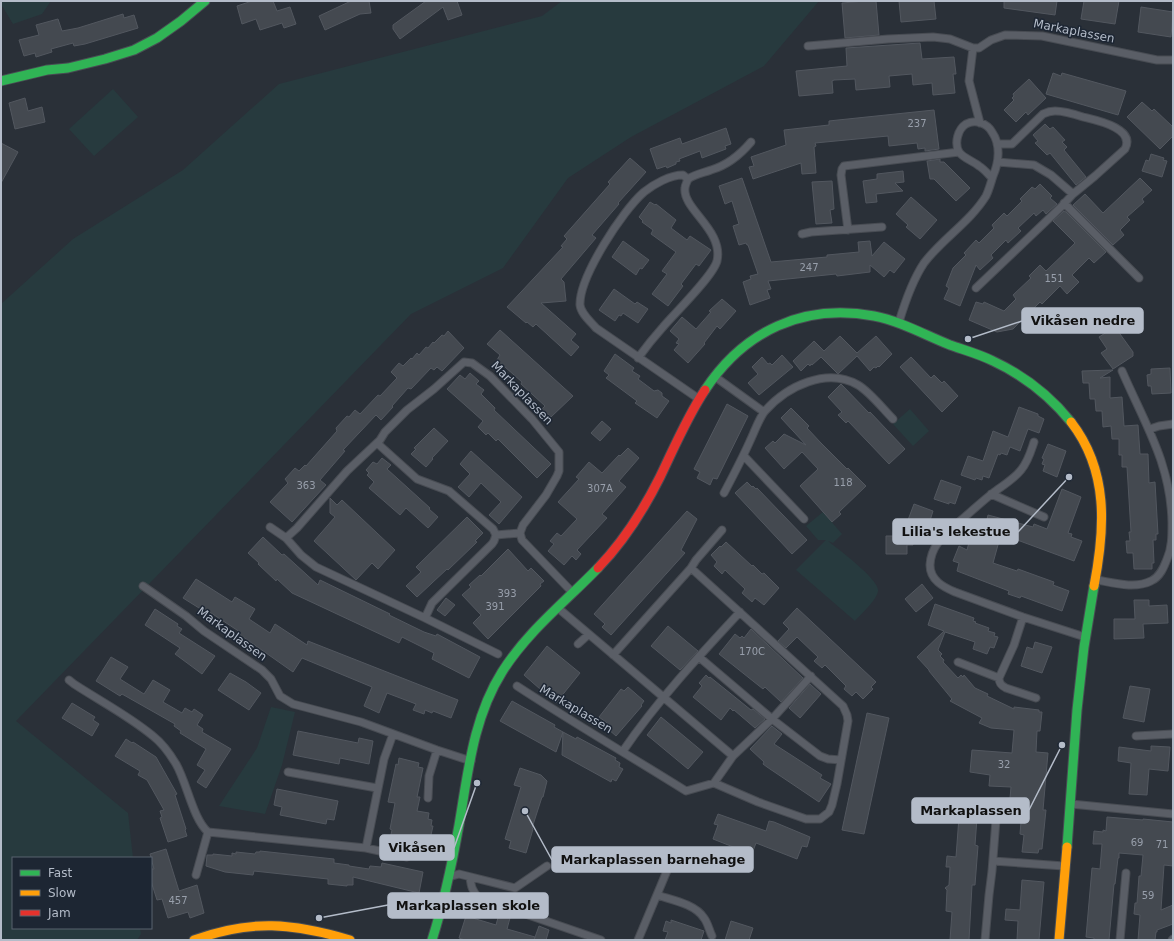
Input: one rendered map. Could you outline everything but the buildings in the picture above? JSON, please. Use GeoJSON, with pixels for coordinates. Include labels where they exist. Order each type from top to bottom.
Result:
{"type":"FeatureCollection","features":[{"type":"Feature","properties":{"kind":"street"},"geometry":{"type":"LineString","coordinates":[[1,81],[47,70],[68,68],[134,50],[163,34],[205,1]]}},
{"type":"Feature","properties":{"kind":"street"},"geometry":{"type":"LineString","coordinates":[[432,940],[446,893],[471,761],[473,743],[481,717],[497,681],[505,668],[538,628],[613,553],[638,519],[699,399],[714,375],[731,355],[747,342],[776,325],[826,312],[874,316],[990,360],[1018,375],[1034,385],[1051,399],[1073,423],[1092,460],[1100,490],[1103,511],[1102,531],[1085,637],[1079,690],[1059,940]]}},
{"type":"Feature","properties":{"kind":"street"},"geometry":{"type":"LineString","coordinates":[[194,940],[234,928],[265,924],[309,929],[350,940]]}},
{"type":"Feature","properties":{"kind":"lane","name":"Markaplassen"},"geometry":{"type":"LineString","coordinates":[[973,48],[979,48],[991,40],[1005,35],[1025,34],[1042,36],[1157,60],[1173,60]]}},
{"type":"Feature","properties":{"kind":"lane"},"geometry":{"type":"LineString","coordinates":[[808,46],[888,39],[933,37],[950,39],[973,48],[969,80],[980,123]]}},
{"type":"Feature","properties":{"kind":"lane"},"geometry":{"type":"LineString","coordinates":[[976,288],[1073,194],[1124,149],[1126,143],[1125,138],[1118,129],[1105,123],[1066,112],[1054,111],[1043,114],[1012,144],[997,144]]}},
{"type":"Feature","properties":{"kind":"lane"},"geometry":{"type":"LineString","coordinates":[[898,324],[907,297],[920,269],[938,246],[976,209],[986,195],[998,162],[997,144],[992,132],[987,126],[972,122],[966,124],[961,129],[958,136],[957,144],[959,152],[979,166],[992,178]]}},
{"type":"Feature","properties":{"kind":"lane"},"geometry":{"type":"LineString","coordinates":[[638,358],[662,328],[709,275],[717,262],[718,254],[714,237],[686,198],[685,189],[688,179],[698,174],[721,167],[732,161],[751,142]]}},
{"type":"Feature","properties":{"kind":"lane"},"geometry":{"type":"LineString","coordinates":[[848,230],[842,175],[842,169],[844,166],[959,152]]}},
{"type":"Feature","properties":{"kind":"lane"},"geometry":{"type":"LineString","coordinates":[[998,162],[1034,165],[1051,175],[1073,194]]}},
{"type":"Feature","properties":{"kind":"lane"},"geometry":{"type":"LineString","coordinates":[[688,179],[683,175],[674,175],[654,184],[638,197],[600,252],[588,275],[582,291],[580,306],[585,316],[596,328],[699,399]]}},
{"type":"Feature","properties":{"kind":"lane"},"geometry":{"type":"LineString","coordinates":[[1064,203],[1139,278]]}},
{"type":"Feature","properties":{"kind":"lane"},"geometry":{"type":"LineString","coordinates":[[802,234],[811,232],[882,227]]}},
{"type":"Feature","properties":{"kind":"lane","name":"Markaplassen"},"geometry":{"type":"LineString","coordinates":[[286,538],[407,410],[434,389],[464,362],[472,363],[478,366],[490,376],[532,418],[549,438],[560,455],[559,471],[557,476],[546,495],[523,525],[520,533]]}},
{"type":"Feature","properties":{"kind":"lane"},"geometry":{"type":"LineString","coordinates":[[1095,579],[1137,585],[1151,581],[1162,571],[1170,553],[1172,543],[1172,515],[1166,473],[1150,429],[1122,371]]}},
{"type":"Feature","properties":{"kind":"lane"},"geometry":{"type":"LineString","coordinates":[[714,375],[764,412]]}},
{"type":"Feature","properties":{"kind":"lane"},"geometry":{"type":"LineString","coordinates":[[724,493],[744,456],[764,412],[783,395],[796,387],[810,381],[829,377],[852,382],[859,385],[893,419]]}},
{"type":"Feature","properties":{"kind":"lane"},"geometry":{"type":"LineString","coordinates":[[1150,429],[1173,424]]}},
{"type":"Feature","properties":{"kind":"lane"},"geometry":{"type":"LineString","coordinates":[[1034,442],[1026,464],[1021,471],[991,494],[937,544],[930,557],[930,569],[936,581],[955,592],[1085,637]]}},
{"type":"Feature","properties":{"kind":"lane"},"geometry":{"type":"LineString","coordinates":[[376,443],[417,479],[449,491],[493,529],[496,535],[492,544],[432,603],[425,618]]}},
{"type":"Feature","properties":{"kind":"lane"},"geometry":{"type":"LineString","coordinates":[[744,456],[804,519]]}},
{"type":"Feature","properties":{"kind":"lane"},"geometry":{"type":"LineString","coordinates":[[991,494],[1044,517]]}},
{"type":"Feature","properties":{"kind":"lane"},"geometry":{"type":"LineString","coordinates":[[270,527],[286,538],[301,555],[316,567],[498,654]]}},
{"type":"Feature","properties":{"kind":"lane"},"geometry":{"type":"LineString","coordinates":[[613,655],[691,568],[722,530]]}},
{"type":"Feature","properties":{"kind":"lane"},"geometry":{"type":"LineString","coordinates":[[496,535],[520,533],[522,540],[574,593]]}},
{"type":"Feature","properties":{"kind":"lane"},"geometry":{"type":"LineString","coordinates":[[691,568],[811,676],[843,706],[846,711],[848,721],[848,728],[832,805],[829,812],[825,816],[815,820],[806,820],[758,802],[714,783],[733,756],[772,719],[811,676]]}},
{"type":"Feature","properties":{"kind":"lane","name":"Markaplassen"},"geometry":{"type":"LineString","coordinates":[[142,586],[186,616],[204,631],[262,670],[271,679],[277,693],[283,699],[293,704],[361,722],[471,761]]}},
{"type":"Feature","properties":{"kind":"lane"},"geometry":{"type":"LineString","coordinates":[[558,608],[588,635],[733,756]]}},
{"type":"Feature","properties":{"kind":"lane"},"geometry":{"type":"LineString","coordinates":[[623,751],[636,732],[664,698],[740,612]]}},
{"type":"Feature","properties":{"kind":"lane"},"geometry":{"type":"LineString","coordinates":[[1024,617],[1014,645],[999,678],[1000,684],[1006,688],[1036,698]]}},
{"type":"Feature","properties":{"kind":"lane"},"geometry":{"type":"LineString","coordinates":[[578,644],[588,635]]}},
{"type":"Feature","properties":{"kind":"lane"},"geometry":{"type":"LineString","coordinates":[[699,657],[772,719],[820,756],[828,759],[841,760]]}},
{"type":"Feature","properties":{"kind":"lane"},"geometry":{"type":"LineString","coordinates":[[958,662],[999,678]]}},
{"type":"Feature","properties":{"kind":"lane"},"geometry":{"type":"LineString","coordinates":[[69,680],[154,736],[176,765],[204,829],[208,832],[366,848],[407,857]]}},
{"type":"Feature","properties":{"kind":"lane","name":"Markaplassen"},"geometry":{"type":"LineString","coordinates":[[516,686],[578,726],[623,751],[686,791],[714,783]]}},
{"type":"Feature","properties":{"kind":"lane"},"geometry":{"type":"LineString","coordinates":[[366,848],[384,758],[393,734]]}},
{"type":"Feature","properties":{"kind":"lane"},"geometry":{"type":"LineString","coordinates":[[1136,736],[1173,734]]}},
{"type":"Feature","properties":{"kind":"lane"},"geometry":{"type":"LineString","coordinates":[[428,798],[429,776],[437,750]]}},
{"type":"Feature","properties":{"kind":"lane"},"geometry":{"type":"LineString","coordinates":[[288,772],[377,788]]}},
{"type":"Feature","properties":{"kind":"lane"},"geometry":{"type":"LineString","coordinates":[[1071,804],[1173,814]]}},
{"type":"Feature","properties":{"kind":"lane"},"geometry":{"type":"LineString","coordinates":[[985,940],[997,808]]}},
{"type":"Feature","properties":{"kind":"lane"},"geometry":{"type":"LineString","coordinates":[[196,875],[208,832]]}},
{"type":"Feature","properties":{"kind":"lane"},"geometry":{"type":"LineString","coordinates":[[992,861],[1065,866]]}},
{"type":"Feature","properties":{"kind":"lane"},"geometry":{"type":"LineString","coordinates":[[449,877],[459,874],[515,888],[547,866]]}},
{"type":"Feature","properties":{"kind":"lane"},"geometry":{"type":"LineString","coordinates":[[638,940],[669,866]]}},
{"type":"Feature","properties":{"kind":"lane"},"geometry":{"type":"LineString","coordinates":[[1120,940],[1126,873]]}},
{"type":"Feature","properties":{"kind":"lane"},"geometry":{"type":"LineString","coordinates":[[470,876],[471,887],[479,898],[601,940]]}},
{"type":"Feature","properties":{"kind":"lane"},"geometry":{"type":"LineString","coordinates":[[657,895],[690,906],[699,912],[704,918],[712,936]]}},
{"type":"Feature","properties":{"kind":"green space"},"geometry":{"type":"Polygon","coordinates":[[[1,1],[51,1],[42,14],[13,24],[1,4],[1,1]]]}},
{"type":"Feature","properties":{"kind":"green space"},"geometry":{"type":"Polygon","coordinates":[[[562,1],[819,1],[764,66],[631,137],[568,178],[503,268],[411,314],[16,721],[128,813],[133,857],[12,857],[12,929],[140,929],[141,934],[137,940],[1,940],[1,304],[73,239],[183,170],[279,84],[542,16],[562,1]]]}},
{"type":"Feature","properties":{"kind":"green space"},"geometry":{"type":"Polygon","coordinates":[[[113,89],[138,117],[94,156],[69,129],[113,89]]]}},
{"type":"Feature","properties":{"kind":"green space"},"geometry":{"type":"Polygon","coordinates":[[[910,409],[929,431],[913,446],[893,424],[910,409]]]}},
{"type":"Feature","properties":{"kind":"green space"},"geometry":{"type":"Polygon","coordinates":[[[823,512],[842,534],[833,543],[828,541],[866,572],[877,586],[877,595],[855,621],[796,570],[826,540],[818,540],[806,526],[823,512]]]}},
{"type":"Feature","properties":{"kind":"green space"},"geometry":{"type":"Polygon","coordinates":[[[271,707],[295,712],[282,765],[265,814],[219,806],[257,748],[271,707]]]}},
{"type":"Feature","properties":{"kind":"traffic: fast"},"geometry":{"type":"LineString","coordinates":[[1,81],[47,70],[68,68],[134,50],[157,38],[205,1]]}},
{"type":"Feature","properties":{"kind":"traffic: fast"},"geometry":{"type":"LineString","coordinates":[[705,390],[721,369],[738,352],[757,337],[778,326],[800,318],[823,314],[848,313],[884,318],[993,361],[1015,373],[1035,387],[1054,403],[1071,422]]}},
{"type":"Feature","properties":{"kind":"traffic: fast"},"geometry":{"type":"LineString","coordinates":[[432,940],[451,869],[473,746],[484,708],[492,690],[512,657],[535,630],[598,568]]}},
{"type":"Feature","properties":{"kind":"traffic: fast"},"geometry":{"type":"LineString","coordinates":[[1067,847],[1077,710],[1084,647],[1094,586]]}},
{"type":"Feature","properties":{"kind":"traffic: slow"},"geometry":{"type":"LineString","coordinates":[[1071,422],[1083,441],[1092,460],[1098,480],[1101,501],[1102,522],[1098,565],[1094,586]]}},
{"type":"Feature","properties":{"kind":"traffic: slow"},"geometry":{"type":"LineString","coordinates":[[1059,940],[1067,847]]}},
{"type":"Feature","properties":{"kind":"traffic: slow"},"geometry":{"type":"LineString","coordinates":[[194,940],[215,933],[253,926],[291,927],[329,934],[350,940]]}},
{"type":"Feature","properties":{"kind":"traffic: jam"},"geometry":{"type":"LineString","coordinates":[[598,568],[625,536],[640,514],[698,400],[705,390]]}},
{"type":"Feature","properties":{"kind":"place","name":"Vikåsen nedre"},"geometry":{"type":"Point","coordinates":[968,339]}},
{"type":"Feature","properties":{"kind":"place","name":"Lilia's lekestue"},"geometry":{"type":"Point","coordinates":[1069,477]}},
{"type":"Feature","properties":{"kind":"place","name":"Markaplassen"},"geometry":{"type":"Point","coordinates":[1062,745]}},
{"type":"Feature","properties":{"kind":"place","name":"Vikåsen"},"geometry":{"type":"Point","coordinates":[477,783]}},
{"type":"Feature","properties":{"kind":"place","name":"Markaplassen barnehage"},"geometry":{"type":"Point","coordinates":[525,811]}},
{"type":"Feature","properties":{"kind":"place","name":"Markaplassen skole"},"geometry":{"type":"Point","coordinates":[319,918]}}]}
